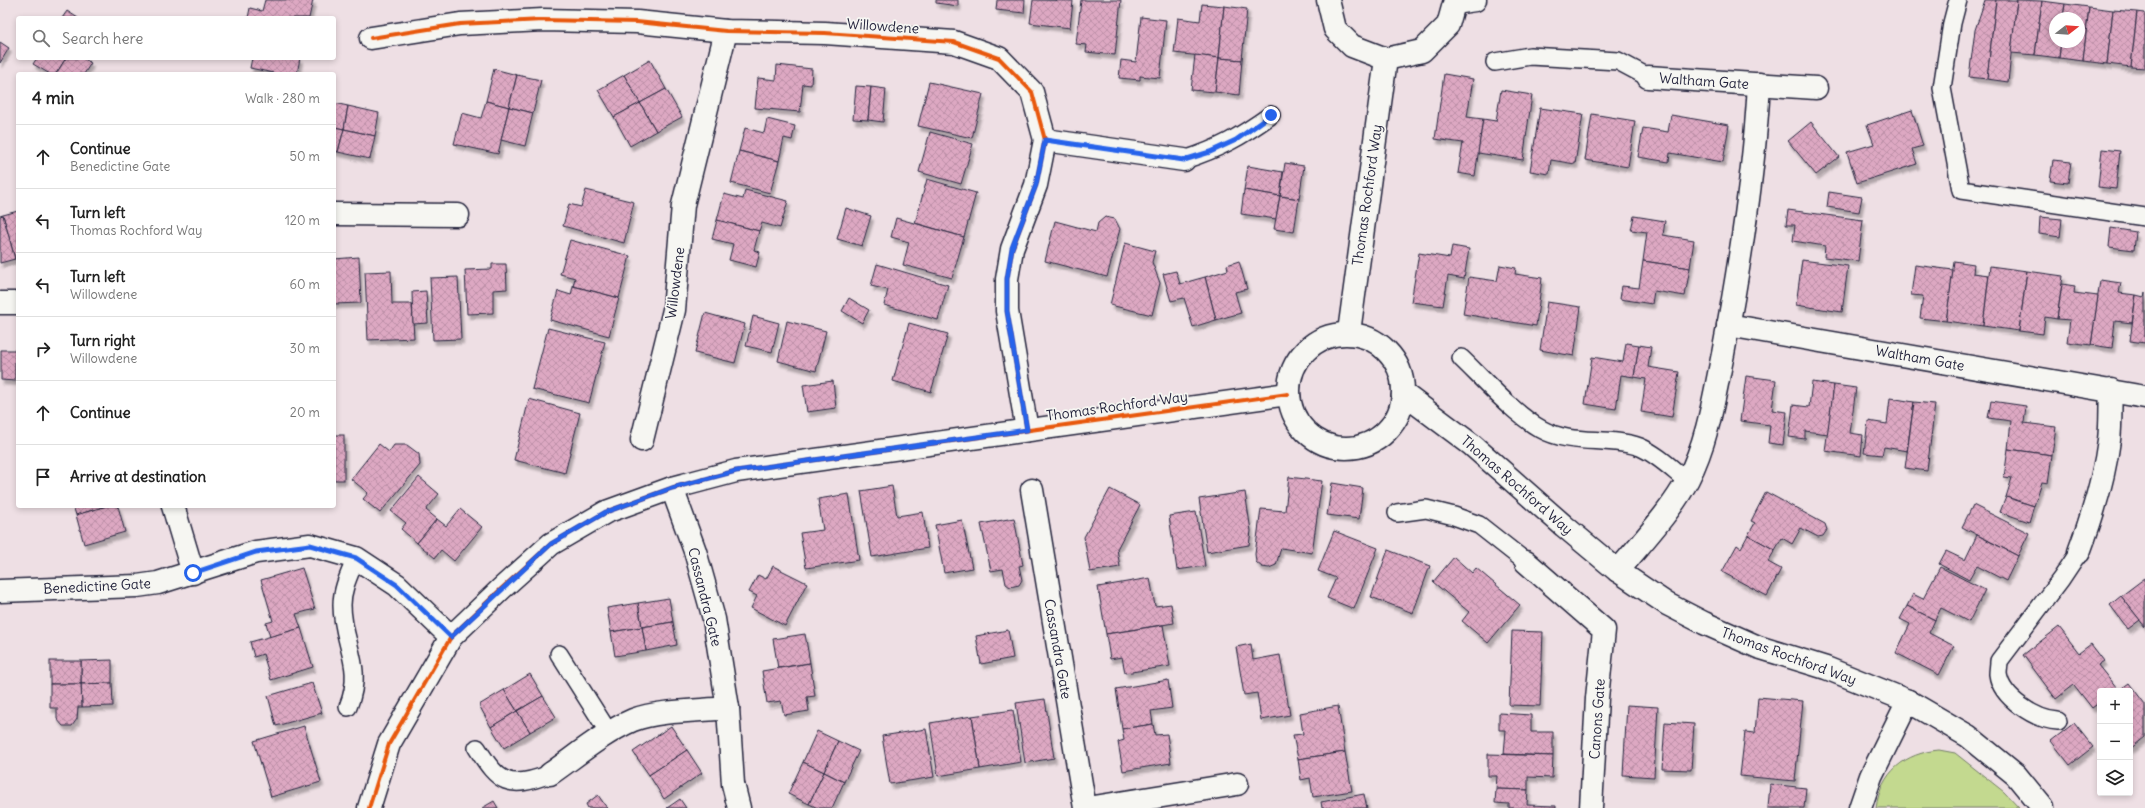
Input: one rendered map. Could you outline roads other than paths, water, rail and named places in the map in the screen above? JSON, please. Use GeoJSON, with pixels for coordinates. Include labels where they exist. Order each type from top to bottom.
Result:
{"type":"FeatureCollection","features":[{"type":"Feature","properties":{"kind":"street"},"geometry":{"type":"LineString","coordinates":[[1328,0],[1335,29],[1352,46],[1386,59],[1422,51],[1448,25],[1462,1]]}},
{"type":"Feature","properties":{"kind":"street","name":"Willowdene"},"geometry":{"type":"LineString","coordinates":[[371,38],[460,24],[543,20],[637,22],[726,31],[826,33],[954,42],[999,58],[1032,92],[1045,140],[1036,185],[1012,248],[1007,279],[1007,311],[1027,430]]}},
{"type":"Feature","properties":{"kind":"street","name":"Willowdene"},"geometry":{"type":"LineString","coordinates":[[642,440],[674,310],[683,205],[726,31]]}},
{"type":"Feature","properties":{"kind":"street","name":"Thomas Rochford Way"},"geometry":{"type":"LineString","coordinates":[[1349,332],[1386,59]]}},
{"type":"Feature","properties":{"kind":"street","name":"Waltham Gate"},"geometry":{"type":"LineString","coordinates":[[1648,77],[1816,88]]}},
{"type":"Feature","properties":{"kind":"street","name":"Waltham Gate"},"geometry":{"type":"LineString","coordinates":[[1618,571],[1657,523],[1687,481],[1698,459],[1708,426],[1738,274],[1756,144],[1759,84]]}},
{"type":"Feature","properties":{"kind":"street"},"geometry":{"type":"LineString","coordinates":[[1045,140],[1184,160]]}},
{"type":"Feature","properties":{"kind":"street"},"geometry":{"type":"LineString","coordinates":[[336,214],[458,215]]}},
{"type":"Feature","properties":{"kind":"street"},"geometry":{"type":"LineString","coordinates":[[0,303],[16,303]]}},
{"type":"Feature","properties":{"kind":"street","name":"Waltham Gate"},"geometry":{"type":"LineString","coordinates":[[1728,325],[2145,397]]}},
{"type":"Feature","properties":{"kind":"street"},"geometry":{"type":"LineString","coordinates":[[1349,332],[1377,341],[1397,363],[1404,394],[1398,417],[1379,439],[1341,449],[1316,440],[1299,426],[1288,394],[1293,365],[1315,341],[1349,332]]}},
{"type":"Feature","properties":{"kind":"street"},"geometry":{"type":"LineString","coordinates":[[2079,552],[2094,513],[2104,475],[2109,438],[2111,390]]}},
{"type":"Feature","properties":{"kind":"street","name":"Thomas Rochford Way"},"geometry":{"type":"LineString","coordinates":[[369,808],[389,744],[451,637],[551,544],[606,512],[672,488],[736,471],[1288,394]]}},
{"type":"Feature","properties":{"kind":"street","name":"Thomas Rochford Way"},"geometry":{"type":"LineString","coordinates":[[1404,394],[1472,445],[1564,526],[1618,571],[1667,604],[1704,624],[1758,647],[1826,668],[1908,701],[1968,736],[2016,775],[2043,808]]}},
{"type":"Feature","properties":{"kind":"street","name":"Cassandra Gate"},"geometry":{"type":"LineString","coordinates":[[672,488],[695,551],[714,619],[728,708],[733,784],[739,808]]}},
{"type":"Feature","properties":{"kind":"street","name":"Cassandra Gate"},"geometry":{"type":"LineString","coordinates":[[1032,490],[1085,808]]}},
{"type":"Feature","properties":{"kind":"street"},"geometry":{"type":"LineString","coordinates":[[175,508],[193,573]]}},
{"type":"Feature","properties":{"kind":"street","name":"Benedictine Gate"},"geometry":{"type":"LineString","coordinates":[[0,591],[137,586],[193,573],[256,552],[310,545],[356,558],[397,585],[451,637]]}},
{"type":"Feature","properties":{"kind":"street","name":"Canons Gate"},"geometry":{"type":"LineString","coordinates":[[1526,562],[1604,630],[1591,808]]}},
{"type":"Feature","properties":{"kind":"street"},"geometry":{"type":"LineString","coordinates":[[1860,808],[1871,776],[1908,701]]}},
{"type":"Feature","properties":{"kind":"street"},"geometry":{"type":"LineString","coordinates":[[550,774],[609,733],[634,720],[653,715],[728,708]]}},
{"type":"Feature","properties":{"kind":"street"},"geometry":{"type":"LineString","coordinates":[[1088,808],[1237,784]]}},
{"type":"Feature","properties":{"kind":"lane"},"geometry":{"type":"LineString","coordinates":[[1958,0],[1952,23],[1942,88],[1961,190],[2145,217]]}},
{"type":"Feature","properties":{"kind":"lane"},"geometry":{"type":"LineString","coordinates":[[1494,62],[1530,56],[1618,61],[1648,77]]}},
{"type":"Feature","properties":{"kind":"lane"},"geometry":{"type":"LineString","coordinates":[[1184,160],[1210,152],[1236,140],[1271,115]]}},
{"type":"Feature","properties":{"kind":"lane"},"geometry":{"type":"LineString","coordinates":[[1461,358],[1523,416],[1542,429],[1568,438],[1628,444],[1641,448],[1654,455],[1687,481]]}},
{"type":"Feature","properties":{"kind":"lane"},"geometry":{"type":"LineString","coordinates":[[1397,513],[1426,510],[1454,516],[1479,525],[1526,562]]}},
{"type":"Feature","properties":{"kind":"lane"},"geometry":{"type":"LineString","coordinates":[[2058,721],[2046,720],[2033,715],[2019,704],[2005,689],[1998,674],[1999,661],[2062,579],[2079,552]]}},
{"type":"Feature","properties":{"kind":"lane"},"geometry":{"type":"LineString","coordinates":[[348,708],[353,694],[355,678],[353,660],[344,626],[342,605],[344,588],[356,558]]}},
{"type":"Feature","properties":{"kind":"lane"},"geometry":{"type":"LineString","coordinates":[[559,654],[609,733]]}},
{"type":"Feature","properties":{"kind":"lane"},"geometry":{"type":"LineString","coordinates":[[477,748],[491,770],[499,777],[512,782],[534,780],[550,774]]}}]}
